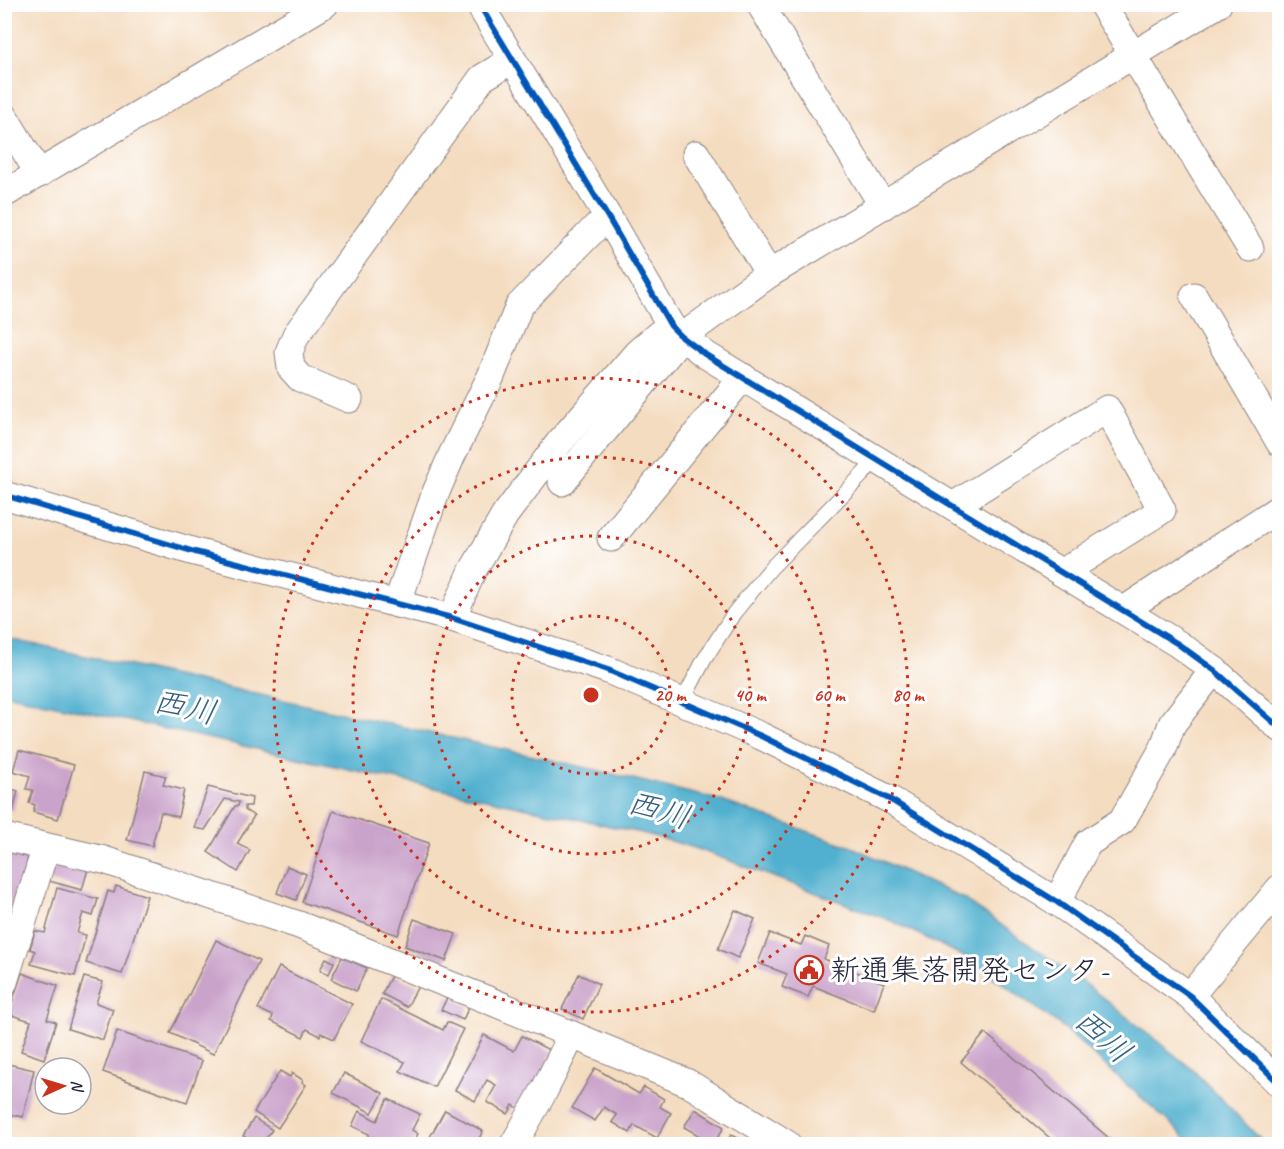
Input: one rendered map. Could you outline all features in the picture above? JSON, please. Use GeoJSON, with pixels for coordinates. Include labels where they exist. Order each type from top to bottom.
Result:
{"type":"FeatureCollection","features":[{"type":"Feature","properties":{"kind":"street"},"geometry":{"type":"LineString","coordinates":[[4,194],[325,4]]}},
{"type":"Feature","properties":{"kind":"street"},"geometry":{"type":"LineString","coordinates":[[479,4],[676,331],[706,355],[1178,644],[1214,670],[1280,729]]}},
{"type":"Feature","properties":{"kind":"street"},"geometry":{"type":"LineString","coordinates":[[760,4],[883,206]]}},
{"type":"Feature","properties":{"kind":"street"},"geometry":{"type":"LineString","coordinates":[[1102,4],[1250,248]]}},
{"type":"Feature","properties":{"kind":"street"},"geometry":{"type":"LineString","coordinates":[[562,482],[676,331],[1218,4]]}},
{"type":"Feature","properties":{"kind":"street"},"geometry":{"type":"LineString","coordinates":[[349,399],[300,378],[291,368],[289,352],[296,335],[482,78],[512,60]]}},
{"type":"Feature","properties":{"kind":"street"},"geometry":{"type":"LineString","coordinates":[[4,116],[39,174]]}},
{"type":"Feature","properties":{"kind":"street"},"geometry":{"type":"LineString","coordinates":[[696,154],[769,274]]}},
{"type":"Feature","properties":{"kind":"street"},"geometry":{"type":"LineString","coordinates":[[397,604],[436,492],[491,376],[519,306],[596,227],[609,219]]}},
{"type":"Feature","properties":{"kind":"street"},"geometry":{"type":"LineString","coordinates":[[1194,296],[1280,443]]}},
{"type":"Feature","properties":{"kind":"street"},"geometry":{"type":"LineString","coordinates":[[452,618],[473,570],[505,514],[558,443],[637,353],[659,334],[676,331]]}},
{"type":"Feature","properties":{"kind":"street"},"geometry":{"type":"LineString","coordinates":[[611,538],[743,377]]}},
{"type":"Feature","properties":{"kind":"street"},"geometry":{"type":"LineString","coordinates":[[953,506],[1107,409],[1162,510],[1063,572]]}},
{"type":"Feature","properties":{"kind":"street"},"geometry":{"type":"LineString","coordinates":[[4,495],[195,552],[452,618],[608,670],[761,736],[891,800],[1058,902],[1190,996],[1280,1084]]}},
{"type":"Feature","properties":{"kind":"street"},"geometry":{"type":"LineString","coordinates":[[1124,610],[1280,508]]}},
{"type":"Feature","properties":{"kind":"street"},"geometry":{"type":"LineString","coordinates":[[1058,902],[1088,843],[1122,821],[1163,749],[1172,724],[1214,670]]}},
{"type":"Feature","properties":{"kind":"street"},"geometry":{"type":"LineString","coordinates":[[4,837],[104,860],[299,925],[688,1083],[787,1144]]}},
{"type":"Feature","properties":{"kind":"street"},"geometry":{"type":"LineString","coordinates":[[4,982],[46,848]]}},
{"type":"Feature","properties":{"kind":"street"},"geometry":{"type":"LineString","coordinates":[[1190,996],[1280,888]]}},
{"type":"Feature","properties":{"kind":"street"},"geometry":{"type":"LineString","coordinates":[[514,1144],[572,1035]]}},
{"type":"Feature","properties":{"kind":"lane"},"geometry":{"type":"LineString","coordinates":[[682,702],[704,660],[734,613],[771,568],[875,459]]}},
{"type":"Feature","properties":{"kind":"water","name":"西川"},"geometry":{"type":"Polygon","coordinates":[[[5,638],[596,770],[719,800],[852,847],[962,898],[1083,982],[1192,1069],[1265,1144],[1191,1144],[1060,1025],[967,958],[892,921],[695,848],[642,833],[5,694],[5,638]]]}},
{"type":"Feature","properties":{"kind":"building"},"geometry":{"type":"Polygon","coordinates":[[[19,750],[74,765],[58,819],[33,812],[35,805],[29,803],[33,790],[26,789],[30,776],[13,771],[19,750]]]}},
{"type":"Feature","properties":{"kind":"building"},"geometry":{"type":"Polygon","coordinates":[[[145,771],[166,776],[163,785],[184,790],[178,817],[161,812],[152,846],[127,840],[145,771]]]}},
{"type":"Feature","properties":{"kind":"building"},"geometry":{"type":"Polygon","coordinates":[[[4,787],[18,791],[13,811],[4,809],[4,787]]]}},
{"type":"Feature","properties":{"kind":"building"},"geometry":{"type":"Polygon","coordinates":[[[208,787],[252,798],[251,806],[245,806],[245,810],[254,816],[237,844],[250,850],[238,872],[208,852],[239,802],[225,799],[205,830],[194,828],[208,787]]]}},
{"type":"Feature","properties":{"kind":"building"},"geometry":{"type":"Polygon","coordinates":[[[333,811],[429,843],[398,935],[302,902],[333,811]]]}},
{"type":"Feature","properties":{"kind":"building"},"geometry":{"type":"Polygon","coordinates":[[[4,851],[28,857],[16,910],[4,907],[4,851]]]}},
{"type":"Feature","properties":{"kind":"building"},"geometry":{"type":"Polygon","coordinates":[[[54,860],[88,869],[82,890],[49,881],[54,860]]]}},
{"type":"Feature","properties":{"kind":"building"},"geometry":{"type":"Polygon","coordinates":[[[287,866],[306,874],[296,900],[277,893],[287,866]]]}},
{"type":"Feature","properties":{"kind":"building"},"geometry":{"type":"Polygon","coordinates":[[[116,886],[147,896],[122,974],[86,963],[108,891],[114,893],[116,886]]]}},
{"type":"Feature","properties":{"kind":"building"},"geometry":{"type":"Polygon","coordinates":[[[57,888],[98,899],[93,916],[83,913],[77,933],[86,935],[75,976],[31,964],[35,951],[30,949],[35,931],[45,933],[57,888]]]}},
{"type":"Feature","properties":{"kind":"building"},"geometry":{"type":"Polygon","coordinates":[[[735,910],[755,919],[738,958],[718,949],[735,910]]]}},
{"type":"Feature","properties":{"kind":"building"},"geometry":{"type":"Polygon","coordinates":[[[414,919],[456,934],[446,961],[405,946],[414,919]]]}},
{"type":"Feature","properties":{"kind":"building"},"geometry":{"type":"Polygon","coordinates":[[[770,933],[801,945],[805,936],[829,946],[824,959],[884,983],[874,1010],[813,986],[808,997],[782,987],[787,974],[758,963],[770,933]]]}},
{"type":"Feature","properties":{"kind":"building"},"geometry":{"type":"Polygon","coordinates":[[[216,940],[259,961],[213,1054],[170,1033],[216,940]]]}},
{"type":"Feature","properties":{"kind":"building"},"geometry":{"type":"Polygon","coordinates":[[[342,957],[367,968],[356,991],[331,979],[342,957]]]}},
{"type":"Feature","properties":{"kind":"building"},"geometry":{"type":"Polygon","coordinates":[[[326,958],[334,962],[329,974],[320,970],[326,958]]]}},
{"type":"Feature","properties":{"kind":"building"},"geometry":{"type":"Polygon","coordinates":[[[279,967],[352,1004],[334,1039],[321,1033],[320,1036],[307,1029],[303,1037],[271,1021],[273,1016],[258,1009],[279,967]]]}},
{"type":"Feature","properties":{"kind":"building"},"geometry":{"type":"Polygon","coordinates":[[[22,973],[58,986],[47,1019],[56,1022],[45,1056],[35,1056],[21,1051],[31,1021],[8,1014],[22,973]]]}},
{"type":"Feature","properties":{"kind":"building"},"geometry":{"type":"Polygon","coordinates":[[[392,974],[418,986],[407,1007],[382,994],[392,974]]]}},
{"type":"Feature","properties":{"kind":"building"},"geometry":{"type":"Polygon","coordinates":[[[579,974],[599,984],[583,1019],[562,1009],[579,974]]]}},
{"type":"Feature","properties":{"kind":"building"},"geometry":{"type":"Polygon","coordinates":[[[84,977],[103,982],[96,1003],[113,1009],[103,1040],[68,1029],[84,977]]]}},
{"type":"Feature","properties":{"kind":"building"},"geometry":{"type":"Polygon","coordinates":[[[448,996],[469,1006],[463,1020],[441,1010],[448,996]]]}},
{"type":"Feature","properties":{"kind":"building"},"geometry":{"type":"Polygon","coordinates":[[[381,999],[443,1030],[447,1022],[463,1029],[434,1087],[400,1071],[405,1062],[361,1041],[381,999]]]}},
{"type":"Feature","properties":{"kind":"building"},"geometry":{"type":"Polygon","coordinates":[[[117,1031],[202,1061],[187,1102],[103,1072],[117,1031]]]}},
{"type":"Feature","properties":{"kind":"building"},"geometry":{"type":"Polygon","coordinates":[[[985,1033],[1116,1144],[1057,1144],[961,1062],[985,1033]]]}},
{"type":"Feature","properties":{"kind":"building"},"geometry":{"type":"Polygon","coordinates":[[[484,1035],[514,1051],[522,1036],[553,1052],[522,1110],[513,1105],[508,1114],[487,1102],[496,1085],[487,1080],[475,1101],[455,1090],[484,1035]]]}},
{"type":"Feature","properties":{"kind":"building"},"geometry":{"type":"Polygon","coordinates":[[[4,1063],[33,1070],[23,1117],[4,1113],[4,1063]]]}},
{"type":"Feature","properties":{"kind":"building"},"geometry":{"type":"Polygon","coordinates":[[[595,1068],[639,1094],[644,1087],[664,1099],[660,1107],[671,1113],[657,1138],[634,1125],[630,1133],[612,1122],[617,1115],[604,1107],[595,1121],[572,1108],[595,1068]]]}},
{"type":"Feature","properties":{"kind":"building"},"geometry":{"type":"Polygon","coordinates":[[[280,1071],[290,1077],[292,1073],[303,1080],[302,1082],[306,1085],[278,1128],[254,1112],[280,1071]]]}},
{"type":"Feature","properties":{"kind":"building"},"geometry":{"type":"Polygon","coordinates":[[[344,1073],[383,1093],[372,1113],[333,1093],[344,1073]]]}},
{"type":"Feature","properties":{"kind":"building"},"geometry":{"type":"Polygon","coordinates":[[[388,1099],[420,1114],[412,1130],[418,1134],[412,1144],[372,1144],[366,1141],[369,1134],[352,1126],[359,1111],[377,1121],[388,1099]]]}},
{"type":"Feature","properties":{"kind":"building"},"geometry":{"type":"Polygon","coordinates":[[[695,1109],[724,1127],[714,1144],[684,1127],[695,1109]]]}},
{"type":"Feature","properties":{"kind":"building"},"geometry":{"type":"Polygon","coordinates":[[[445,1110],[483,1131],[476,1144],[426,1144],[445,1110]]]}},
{"type":"Feature","properties":{"kind":"building"},"geometry":{"type":"Polygon","coordinates":[[[254,1118],[272,1130],[262,1144],[256,1144],[243,1136],[254,1118]]]}},
{"type":"Feature","properties":{"kind":"building"},"geometry":{"type":"Polygon","coordinates":[[[731,1135],[749,1144],[726,1144],[731,1135]]]}},
{"type":"Feature","properties":{"kind":"cycle path"},"geometry":{"type":"LineString","coordinates":[[479,4],[671,326],[682,337],[706,355],[1178,644],[1214,670],[1280,728]]}},
{"type":"Feature","properties":{"kind":"cycle path"},"geometry":{"type":"LineString","coordinates":[[4,495],[195,552],[452,618],[608,670],[761,736],[891,800],[1057,902],[1190,996],[1280,1084]]}},
{"type":"Feature","properties":{"kind":"place","name":"新通集落開発センタ-"},"geometry":{"type":"Point","coordinates":[809,970]}}]}
